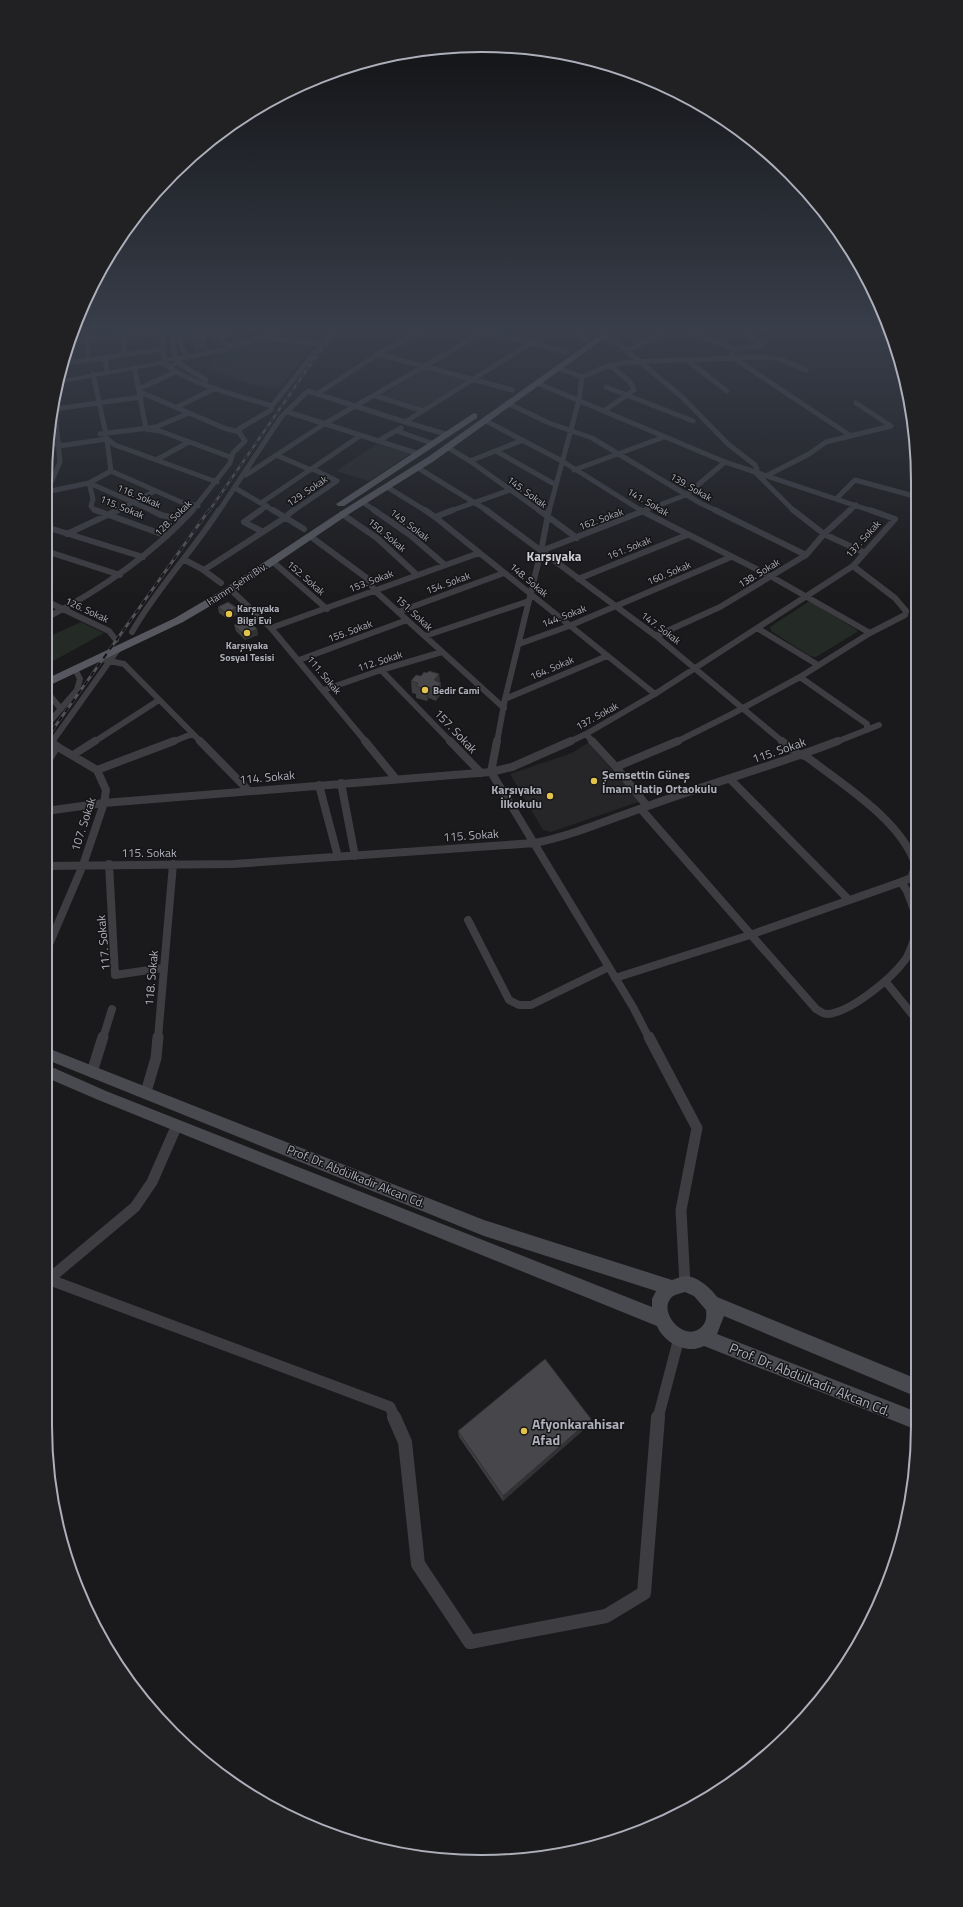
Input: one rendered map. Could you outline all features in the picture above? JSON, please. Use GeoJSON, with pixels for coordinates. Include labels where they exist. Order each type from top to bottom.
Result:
{"type":"FeatureCollection","features":[{"type":"Feature","properties":{"kind":"main road","name":"Hamm Şehri Blv."},"geometry":{"type":"LineString","coordinates":[[52,672],[179,620],[226,586],[307,532],[404,461],[465,421]]}},
{"type":"Feature","properties":{"kind":"main road","name":"Hamm Şehri Blv."},"geometry":{"type":"LineString","coordinates":[[52,680],[92,661],[118,644],[132,632],[196,599],[226,586],[272,561],[307,532],[342,514],[418,468],[483,421]]}},
{"type":"Feature","properties":{"kind":"main road"},"geometry":{"type":"LineString","coordinates":[[416,453],[431,459]]}},
{"type":"Feature","properties":{"kind":"main road"},"geometry":{"type":"LineString","coordinates":[[404,461],[418,468]]}},
{"type":"Feature","properties":{"kind":"main road","name":"Prof. Dr. Abdülkadir Akcan Cd."},"geometry":{"type":"LineString","coordinates":[[52,1056],[146,1092],[484,1228],[678,1286],[701,1290],[712,1303],[911,1386]]}},
{"type":"Feature","properties":{"kind":"main road","name":"Prof. Dr. Abdülkadir Akcan Cd."},"geometry":{"type":"LineString","coordinates":[[52,1073],[177,1125],[661,1319],[665,1326],[679,1338],[696,1340],[703,1337],[911,1419]]}},
{"type":"Feature","properties":{"kind":"main road"},"geometry":{"type":"LineString","coordinates":[[661,1319],[659,1310],[660,1301],[664,1293],[678,1286]]}},
{"type":"Feature","properties":{"kind":"main road"},"geometry":{"type":"LineString","coordinates":[[703,1337],[713,1326],[715,1310],[712,1303]]}},
{"type":"Feature","properties":{"kind":"street"},"geometry":{"type":"LineString","coordinates":[[103,421],[111,471]]}},
{"type":"Feature","properties":{"kind":"street"},"geometry":{"type":"LineString","coordinates":[[145,421],[146,429]]}},
{"type":"Feature","properties":{"kind":"street"},"geometry":{"type":"LineString","coordinates":[[54,444],[146,429],[171,421]]}},
{"type":"Feature","properties":{"kind":"street"},"geometry":{"type":"LineString","coordinates":[[208,421],[239,432],[243,426],[252,421]]}},
{"type":"Feature","properties":{"kind":"street"},"geometry":{"type":"LineString","coordinates":[[132,632],[145,609],[185,560],[235,488],[279,421]]}},
{"type":"Feature","properties":{"kind":"street"},"geometry":{"type":"LineString","coordinates":[[315,421],[416,453]]}},
{"type":"Feature","properties":{"kind":"street"},"geometry":{"type":"LineString","coordinates":[[241,478],[329,421]]}},
{"type":"Feature","properties":{"kind":"street"},"geometry":{"type":"LineString","coordinates":[[400,421],[445,434]]}},
{"type":"Feature","properties":{"kind":"street"},"geometry":{"type":"LineString","coordinates":[[378,441],[397,431],[409,421]]}},
{"type":"Feature","properties":{"kind":"street","name":"141. Sokak"},"geometry":{"type":"LineString","coordinates":[[486,421],[562,461],[644,513],[772,577],[870,633]]}},
{"type":"Feature","properties":{"kind":"street","name":"139. Sokak"},"geometry":{"type":"LineString","coordinates":[[543,421],[592,438],[686,495],[806,555]]}},
{"type":"Feature","properties":{"kind":"street"},"geometry":{"type":"LineString","coordinates":[[573,421],[547,517],[491,772],[633,1007],[697,1128],[681,1210],[678,1286]]}},
{"type":"Feature","properties":{"kind":"street","name":"137. Sokak"},"geometry":{"type":"LineString","coordinates":[[491,772],[512,767],[586,734],[655,694],[853,566],[895,519],[837,498],[725,462],[627,421]]}},
{"type":"Feature","properties":{"kind":"street"},"geometry":{"type":"LineString","coordinates":[[706,421],[728,444],[755,465],[757,469],[754,472],[800,517],[824,534],[865,553]]}},
{"type":"Feature","properties":{"kind":"street"},"geometry":{"type":"LineString","coordinates":[[828,421],[851,436]]}},
{"type":"Feature","properties":{"kind":"street"},"geometry":{"type":"LineString","coordinates":[[766,476],[809,454],[820,444],[891,426],[883,421]]}},
{"type":"Feature","properties":{"kind":"street"},"geometry":{"type":"LineString","coordinates":[[52,480],[60,462],[56,422]]}},
{"type":"Feature","properties":{"kind":"street"},"geometry":{"type":"LineString","coordinates":[[146,429],[160,431],[230,457]]}},
{"type":"Feature","properties":{"kind":"street"},"geometry":{"type":"LineString","coordinates":[[397,431],[431,443]]}},
{"type":"Feature","properties":{"kind":"street","name":"128. Sokak"},"geometry":{"type":"LineString","coordinates":[[52,615],[120,575],[167,536],[198,506],[230,463],[230,457],[233,452],[245,441],[239,432]]}},
{"type":"Feature","properties":{"kind":"street"},"geometry":{"type":"LineString","coordinates":[[106,436],[115,445],[217,482]]}},
{"type":"Feature","properties":{"kind":"street"},"geometry":{"type":"LineString","coordinates":[[261,503],[312,470],[360,436]]}},
{"type":"Feature","properties":{"kind":"street"},"geometry":{"type":"LineString","coordinates":[[574,470],[664,437]]}},
{"type":"Feature","properties":{"kind":"street"},"geometry":{"type":"LineString","coordinates":[[470,461],[523,440]]}},
{"type":"Feature","properties":{"kind":"street"},"geometry":{"type":"LineString","coordinates":[[156,460],[189,442]]}},
{"type":"Feature","properties":{"kind":"street","name":"145. Sokak"},"geometry":{"type":"LineString","coordinates":[[447,447],[470,461],[577,538]]}},
{"type":"Feature","properties":{"kind":"street"},"geometry":{"type":"LineString","coordinates":[[496,451],[556,485]]}},
{"type":"Feature","properties":{"kind":"street"},"geometry":{"type":"LineString","coordinates":[[276,455],[312,470]]}},
{"type":"Feature","properties":{"kind":"street","name":"162. Sokak"},"geometry":{"type":"LineString","coordinates":[[540,551],[644,513],[686,495],[725,462]]}},
{"type":"Feature","properties":{"kind":"street","name":"147. Sokak"},"geometry":{"type":"LineString","coordinates":[[418,468],[475,502],[656,636],[801,755],[807,757],[882,818],[911,851]]}},
{"type":"Feature","properties":{"kind":"street","name":"129. Sokak"},"geometry":{"type":"LineString","coordinates":[[285,517],[337,481],[312,470]]}},
{"type":"Feature","properties":{"kind":"street"},"geometry":{"type":"LineString","coordinates":[[52,492],[89,483],[111,471]]}},
{"type":"Feature","properties":{"kind":"street"},"geometry":{"type":"LineString","coordinates":[[111,471],[181,502],[198,506]]}},
{"type":"Feature","properties":{"kind":"street"},"geometry":{"type":"LineString","coordinates":[[837,498],[855,480],[911,495]]}},
{"type":"Feature","properties":{"kind":"street","name":"116. Sokak"},"geometry":{"type":"LineString","coordinates":[[89,483],[161,515],[183,520]]}},
{"type":"Feature","properties":{"kind":"street","name":"115. Sokak"},"geometry":{"type":"LineString","coordinates":[[89,483],[93,499],[90,506],[94,510],[167,536]]}},
{"type":"Feature","properties":{"kind":"street","name":"148. Sokak"},"geometry":{"type":"LineString","coordinates":[[386,487],[435,517],[504,573],[530,598],[569,626],[655,694]]}},
{"type":"Feature","properties":{"kind":"street","name":"151. Sokak"},"geometry":{"type":"LineString","coordinates":[[235,488],[267,506],[307,532],[368,579],[374,590],[504,708]]}},
{"type":"Feature","properties":{"kind":"street"},"geometry":{"type":"LineString","coordinates":[[435,517],[510,490]]}},
{"type":"Feature","properties":{"kind":"street"},"geometry":{"type":"LineString","coordinates":[[68,534],[108,516],[155,491]]}},
{"type":"Feature","properties":{"kind":"street","name":"149. Sokak"},"geometry":{"type":"LineString","coordinates":[[362,502],[410,535],[445,565]]}},
{"type":"Feature","properties":{"kind":"street","name":"138. Sokak"},"geometry":{"type":"LineString","coordinates":[[656,636],[720,607],[772,577],[806,555],[824,534],[856,505]]}},
{"type":"Feature","properties":{"kind":"street"},"geometry":{"type":"LineString","coordinates":[[263,532],[244,522],[267,506]]}},
{"type":"Feature","properties":{"kind":"street","name":"150. Sokak"},"geometry":{"type":"LineString","coordinates":[[342,514],[377,538],[416,574]]}},
{"type":"Feature","properties":{"kind":"street"},"geometry":{"type":"LineString","coordinates":[[204,570],[285,517]]}},
{"type":"Feature","properties":{"kind":"street"},"geometry":{"type":"LineString","coordinates":[[52,529],[143,557]]}},
{"type":"Feature","properties":{"kind":"street","name":"161. Sokak"},"geometry":{"type":"LineString","coordinates":[[578,579],[687,535]]}},
{"type":"Feature","properties":{"kind":"street"},"geometry":{"type":"LineString","coordinates":[[52,553],[120,575]]}},
{"type":"Feature","properties":{"kind":"street","name":"153. Sokak"},"geometry":{"type":"LineString","coordinates":[[271,628],[326,609],[416,574],[479,553]]}},
{"type":"Feature","properties":{"kind":"street","name":"160. Sokak"},"geometry":{"type":"LineString","coordinates":[[616,607],[731,557]]}},
{"type":"Feature","properties":{"kind":"street","name":"111. Sokak"},"geometry":{"type":"LineString","coordinates":[[185,560],[204,570],[226,586],[271,628],[324,690],[396,779]]}},
{"type":"Feature","properties":{"kind":"street","name":"152. Sokak"},"geometry":{"type":"LineString","coordinates":[[272,561],[326,609]]}},
{"type":"Feature","properties":{"kind":"street"},"geometry":{"type":"LineString","coordinates":[[616,767],[649,755],[745,708],[800,677],[870,633],[905,615],[906,611],[895,598],[853,566]]}},
{"type":"Feature","properties":{"kind":"street","name":"154. Sokak"},"geometry":{"type":"LineString","coordinates":[[398,612],[504,573]]}},
{"type":"Feature","properties":{"kind":"street"},"geometry":{"type":"LineString","coordinates":[[424,636],[530,598]]}},
{"type":"Feature","properties":{"kind":"street","name":"126. Sokak"},"geometry":{"type":"LineString","coordinates":[[52,604],[109,631],[118,644]]}},
{"type":"Feature","properties":{"kind":"street","name":"144. Sokak"},"geometry":{"type":"LineString","coordinates":[[519,644],[616,607]]}},
{"type":"Feature","properties":{"kind":"street","name":"155. Sokak"},"geometry":{"type":"LineString","coordinates":[[299,660],[407,620]]}},
{"type":"Feature","properties":{"kind":"street"},"geometry":{"type":"LineString","coordinates":[[757,628],[818,665]]}},
{"type":"Feature","properties":{"kind":"street"},"geometry":{"type":"LineString","coordinates":[[52,742],[110,660],[118,644]]}},
{"type":"Feature","properties":{"kind":"street","name":"112. Sokak"},"geometry":{"type":"LineString","coordinates":[[324,690],[381,670],[442,652]]}},
{"type":"Feature","properties":{"kind":"street","name":"164. Sokak"},"geometry":{"type":"LineString","coordinates":[[506,699],[607,656]]}},
{"type":"Feature","properties":{"kind":"street"},"geometry":{"type":"LineString","coordinates":[[92,661],[110,660],[124,664],[249,791]]}},
{"type":"Feature","properties":{"kind":"street"},"geometry":{"type":"LineString","coordinates":[[52,719],[77,690],[80,679],[75,669]]}},
{"type":"Feature","properties":{"kind":"street","name":"157. Sokak"},"geometry":{"type":"LineString","coordinates":[[381,670],[481,773]]}},
{"type":"Feature","properties":{"kind":"street"},"geometry":{"type":"LineString","coordinates":[[800,677],[857,716],[867,724],[867,730]]}},
{"type":"Feature","properties":{"kind":"street"},"geometry":{"type":"LineString","coordinates":[[52,698],[61,709]]}},
{"type":"Feature","properties":{"kind":"street"},"geometry":{"type":"LineString","coordinates":[[73,755],[159,700]]}},
{"type":"Feature","properties":{"kind":"street","name":"115. Sokak"},"geometry":{"type":"LineString","coordinates":[[52,866],[109,864],[233,864],[535,843],[559,838],[801,755],[879,725]]}},
{"type":"Feature","properties":{"kind":"street"},"geometry":{"type":"LineString","coordinates":[[52,744],[97,770],[192,734]]}},
{"type":"Feature","properties":{"kind":"street"},"geometry":{"type":"LineString","coordinates":[[586,734],[616,767],[644,808],[750,935],[816,1009],[822,1013],[834,1013],[857,1002],[886,982],[906,959],[911,946]]}},
{"type":"Feature","properties":{"kind":"street"},"geometry":{"type":"LineString","coordinates":[[52,754],[57,746]]}},
{"type":"Feature","properties":{"kind":"street","name":"107. Sokak"},"geometry":{"type":"LineString","coordinates":[[52,932],[83,865],[104,803],[106,790],[97,770]]}},
{"type":"Feature","properties":{"kind":"street","name":"114. Sokak"},"geometry":{"type":"LineString","coordinates":[[52,810],[104,803],[491,772]]}},
{"type":"Feature","properties":{"kind":"street"},"geometry":{"type":"LineString","coordinates":[[730,779],[849,900]]}},
{"type":"Feature","properties":{"kind":"street"},"geometry":{"type":"LineString","coordinates":[[341,783],[355,856]]}},
{"type":"Feature","properties":{"kind":"street"},"geometry":{"type":"LineString","coordinates":[[319,785],[338,857]]}},
{"type":"Feature","properties":{"kind":"street","name":"117. Sokak"},"geometry":{"type":"LineString","coordinates":[[109,864],[115,975],[164,968]]}},
{"type":"Feature","properties":{"kind":"street","name":"118. Sokak"},"geometry":{"type":"LineString","coordinates":[[146,1092],[156,1058],[173,864]]}},
{"type":"Feature","properties":{"kind":"street"},"geometry":{"type":"LineString","coordinates":[[615,978],[750,935],[911,880]]}},
{"type":"Feature","properties":{"kind":"street"},"geometry":{"type":"LineString","coordinates":[[901,882],[907,890],[911,901]]}},
{"type":"Feature","properties":{"kind":"street"},"geometry":{"type":"LineString","coordinates":[[468,920],[509,1000],[515,1004],[523,1006],[531,1005],[609,967]]}},
{"type":"Feature","properties":{"kind":"street"},"geometry":{"type":"LineString","coordinates":[[886,982],[911,1013]]}},
{"type":"Feature","properties":{"kind":"street"},"geometry":{"type":"LineString","coordinates":[[92,1072],[112,1009]]}},
{"type":"Feature","properties":{"kind":"street"},"geometry":{"type":"LineString","coordinates":[[52,1274],[135,1207],[152,1182],[177,1125]]}},
{"type":"Feature","properties":{"kind":"street"},"geometry":{"type":"LineString","coordinates":[[52,1280],[390,1407],[405,1442],[418,1564],[470,1642],[606,1616],[644,1593],[658,1412],[679,1338]]}},
{"type":"Feature","properties":{"kind":"shaded area"},"geometry":{"type":"Polygon","coordinates":[[[377,444],[410,454],[369,481],[336,471],[377,444]]]}},
{"type":"Feature","properties":{"kind":"shaded area"},"geometry":{"type":"Polygon","coordinates":[[[808,602],[811,602],[857,630],[857,632],[816,657],[810,656],[771,631],[770,627],[808,602]]]}},
{"type":"Feature","properties":{"kind":"shaded area"},"geometry":{"type":"Polygon","coordinates":[[[81,622],[104,633],[52,662],[52,635],[81,622]]]}},
{"type":"Feature","properties":{"kind":"shaded area"},"geometry":{"type":"Polygon","coordinates":[[[588,743],[641,801],[551,832],[543,830],[510,774],[572,753],[588,743]]]}},
{"type":"Feature","properties":{"kind":"building"},"geometry":{"type":"Polygon","coordinates":[[[228,602],[237,608],[226,613],[218,607],[228,602]]]}},
{"type":"Feature","properties":{"kind":"building"},"geometry":{"type":"Polygon","coordinates":[[[248,620],[257,629],[244,635],[234,625],[248,620]]]}},
{"type":"Feature","properties":{"kind":"building"},"geometry":{"type":"Polygon","coordinates":[[[429,671],[439,674],[434,680],[441,683],[435,689],[428,687],[426,689],[416,686],[418,683],[411,681],[416,675],[421,676],[424,672],[427,673],[429,671]]]}},
{"type":"Feature","properties":{"kind":"building","name":"Afyonkarahisar Afad"},"geometry":{"type":"Polygon","coordinates":[[[545,1359],[591,1419],[503,1496],[458,1431],[545,1359]]]}},
{"type":"Feature","properties":{"kind":"railway"},"geometry":{"type":"LineString","coordinates":[[209,511],[271,421]]}},
{"type":"Feature","properties":{"kind":"railway"},"geometry":{"type":"LineString","coordinates":[[52,731],[209,510]]}},
{"type":"Feature","properties":{"kind":"place","name":"Karşıyaka Bilgi Evi"},"geometry":{"type":"Point","coordinates":[229,614]}},
{"type":"Feature","properties":{"kind":"place","name":"Karşıyaka Sosyal Tesisi"},"geometry":{"type":"Point","coordinates":[247,633]}},
{"type":"Feature","properties":{"kind":"place","name":"Bedir Cami"},"geometry":{"type":"Point","coordinates":[425,690]}},
{"type":"Feature","properties":{"kind":"place","name":"Şemsettin Güneş İmam Hatip Ortaokulu"},"geometry":{"type":"Point","coordinates":[594,781]}},
{"type":"Feature","properties":{"kind":"place","name":"Karşıyaka İlkokulu"},"geometry":{"type":"Point","coordinates":[550,796]}},
{"type":"Feature","properties":{"kind":"place","name":"Afyonkarahisar Afad"},"geometry":{"type":"Point","coordinates":[524,1431]}},
{"type":"Feature","properties":{"kind":"district","name":"Karşıyaka"},"geometry":{"type":"Point","coordinates":[554,556]}}]}
